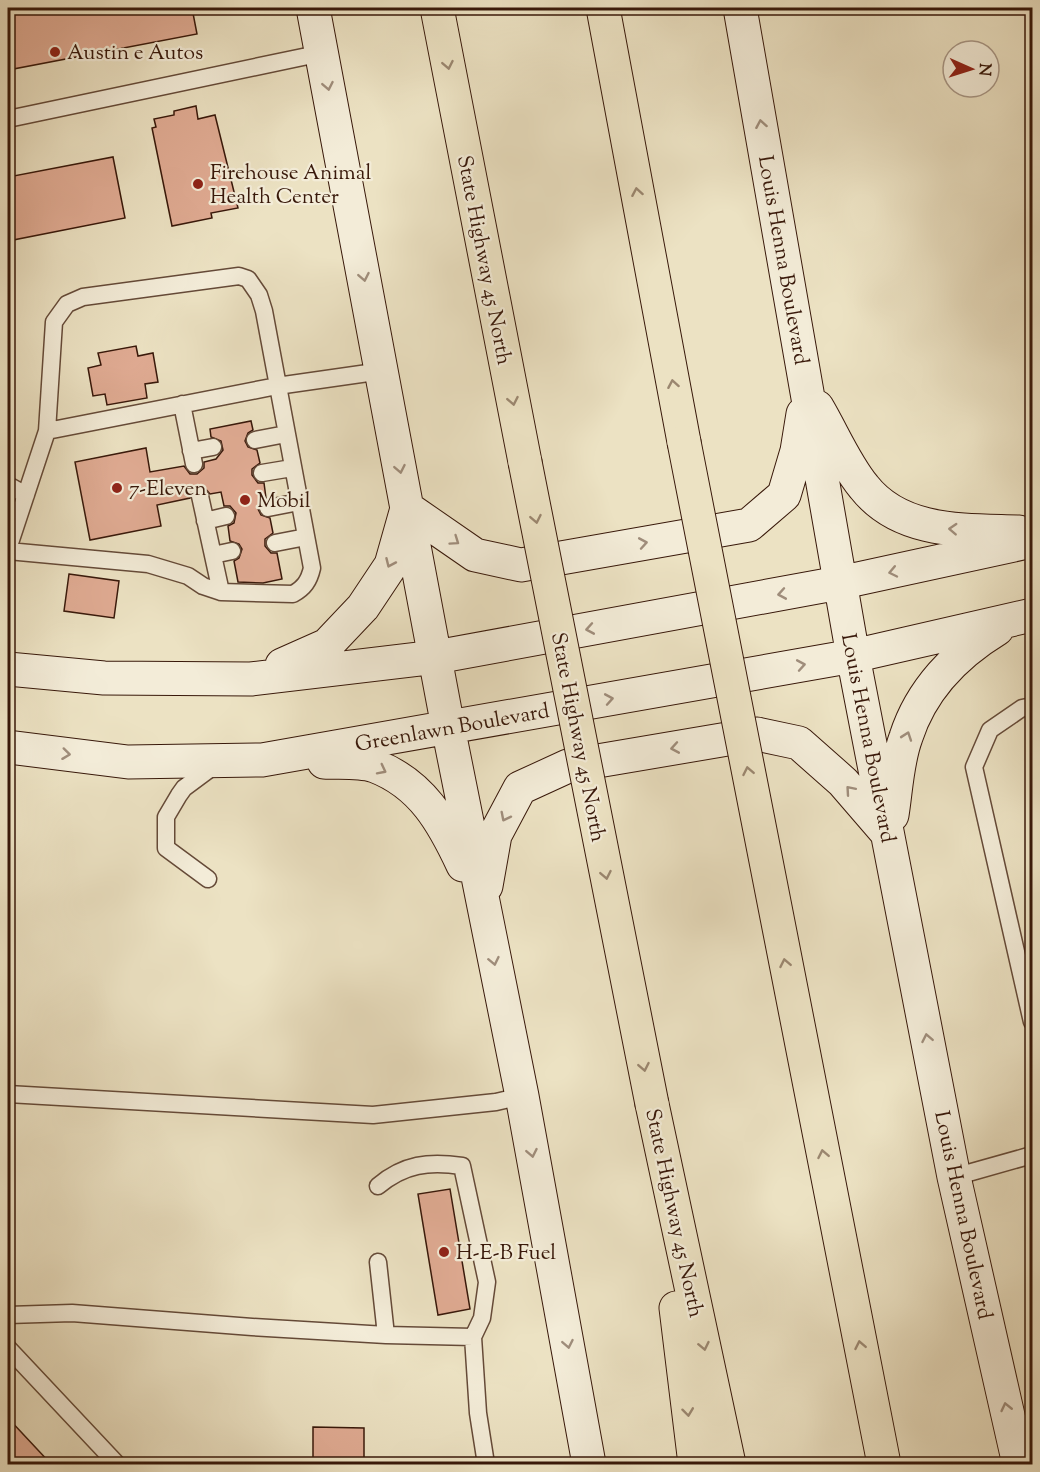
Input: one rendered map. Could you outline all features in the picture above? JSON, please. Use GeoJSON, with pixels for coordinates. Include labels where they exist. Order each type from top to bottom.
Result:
{"type":"FeatureCollection","features":[{"type":"Feature","properties":{"kind":"highway","name":"State Highway 45 North"},"geometry":{"type":"LineString","coordinates":[[436,8],[652,1104],[729,1464]]}},
{"type":"Feature","properties":{"kind":"highway"},"geometry":{"type":"LineString","coordinates":[[603,8],[684,442],[884,1464]]}},
{"type":"Feature","properties":{"kind":"highway"},"geometry":{"type":"LineString","coordinates":[[652,1104],[695,1464]]}},
{"type":"Feature","properties":{"kind":"highway"},"geometry":{"type":"LineString","coordinates":[[869,1389],[890,1464]]}},
{"type":"Feature","properties":{"kind":"main road"},"geometry":{"type":"LineString","coordinates":[[313,8],[448,728],[522,1096],[589,1464]]}},
{"type":"Feature","properties":{"kind":"main road","name":"Louis Henna Boulevard"},"geometry":{"type":"LineString","coordinates":[[740,8],[853,656],[954,1177],[1019,1464]]}},
{"type":"Feature","properties":{"kind":"main road"},"geometry":{"type":"LineString","coordinates":[[407,508],[475,555],[521,565],[749,525],[783,495],[797,451],[807,388]]}},
{"type":"Feature","properties":{"kind":"main road"},"geometry":{"type":"LineString","coordinates":[[807,388],[864,487],[889,510],[937,528],[1032,533]]}},
{"type":"Feature","properties":{"kind":"main road"},"geometry":{"type":"LineString","coordinates":[[251,679],[327,645],[363,606],[391,565],[407,508]]}},
{"type":"Feature","properties":{"kind":"main road"},"geometry":{"type":"LineString","coordinates":[[8,669],[104,678],[251,679],[436,657],[840,583],[1032,542]]}},
{"type":"Feature","properties":{"kind":"main road"},"geometry":{"type":"LineString","coordinates":[[888,834],[905,737],[923,697],[943,673],[975,643],[1021,618]]}},
{"type":"Feature","properties":{"kind":"main road","name":"Greenlawn Boulevard"},"geometry":{"type":"LineString","coordinates":[[8,747],[128,762],[262,760],[853,656],[1021,618]]}},
{"type":"Feature","properties":{"kind":"main road"},"geometry":{"type":"LineString","coordinates":[[482,904],[495,835],[520,788],[568,766],[757,734],[798,743],[843,782],[888,834]]}},
{"type":"Feature","properties":{"kind":"main road"},"geometry":{"type":"LineString","coordinates":[[262,760],[374,766],[415,788],[444,824],[482,904]]}},
{"type":"Feature","properties":{"kind":"lane"},"geometry":{"type":"LineString","coordinates":[[8,119],[322,53]]}},
{"type":"Feature","properties":{"kind":"lane"},"geometry":{"type":"LineString","coordinates":[[239,276],[248,279],[259,295],[264,311],[277,386],[312,568],[302,589],[293,594],[221,592],[203,586],[188,576],[147,564],[8,550],[47,430],[54,322],[67,304],[83,297],[239,276]]}},
{"type":"Feature","properties":{"kind":"lane"},"geometry":{"type":"LineString","coordinates":[[47,430],[277,386],[382,371]]}},
{"type":"Feature","properties":{"kind":"lane"},"geometry":{"type":"LineString","coordinates":[[182,404],[192,457],[213,447]]}},
{"type":"Feature","properties":{"kind":"lane"},"geometry":{"type":"LineString","coordinates":[[255,440],[286,434]]}},
{"type":"Feature","properties":{"kind":"lane"},"geometry":{"type":"LineString","coordinates":[[261,473],[292,468]]}},
{"type":"Feature","properties":{"kind":"lane"},"geometry":{"type":"LineString","coordinates":[[8,486],[26,495]]}},
{"type":"Feature","properties":{"kind":"lane"},"geometry":{"type":"LineString","coordinates":[[200,496],[221,592]]}},
{"type":"Feature","properties":{"kind":"lane"},"geometry":{"type":"LineString","coordinates":[[268,508],[299,502]]}},
{"type":"Feature","properties":{"kind":"lane"},"geometry":{"type":"LineString","coordinates":[[205,521],[226,516]]}},
{"type":"Feature","properties":{"kind":"lane"},"geometry":{"type":"LineString","coordinates":[[275,543],[306,537]]}},
{"type":"Feature","properties":{"kind":"lane"},"geometry":{"type":"LineString","coordinates":[[213,555],[232,551]]}},
{"type":"Feature","properties":{"kind":"lane"},"geometry":{"type":"LineString","coordinates":[[1032,706],[1022,708],[990,730],[974,766],[1032,1022]]}},
{"type":"Feature","properties":{"kind":"lane"},"geometry":{"type":"LineString","coordinates":[[208,879],[166,848],[166,817],[184,788],[221,760]]}},
{"type":"Feature","properties":{"kind":"lane"},"geometry":{"type":"LineString","coordinates":[[8,1095],[373,1115],[496,1102],[522,1096]]}},
{"type":"Feature","properties":{"kind":"lane"},"geometry":{"type":"LineString","coordinates":[[954,1177],[1032,1155]]}},
{"type":"Feature","properties":{"kind":"lane"},"geometry":{"type":"LineString","coordinates":[[378,1186],[393,1174],[434,1161],[462,1166],[487,1282],[483,1318],[473,1337],[477,1413],[486,1464]]}},
{"type":"Feature","properties":{"kind":"lane"},"geometry":{"type":"LineString","coordinates":[[378,1262],[386,1335]]}},
{"type":"Feature","properties":{"kind":"lane"},"geometry":{"type":"LineString","coordinates":[[8,1315],[72,1313],[386,1335],[473,1337]]}},
{"type":"Feature","properties":{"kind":"lane"},"geometry":{"type":"LineString","coordinates":[[8,1348],[117,1464]]}},
{"type":"Feature","properties":{"kind":"building","name":"Austin e Autos"},"geometry":{"type":"Polygon","coordinates":[[[8,8],[192,8],[197,34],[8,70],[8,8]]]}},
{"type":"Feature","properties":{"kind":"building","name":"Firehouse Animal Health Center"},"geometry":{"type":"Polygon","coordinates":[[[196,106],[198,119],[215,115],[238,208],[211,213],[212,218],[172,226],[152,128],[156,127],[154,119],[174,115],[174,111],[196,106]]]}},
{"type":"Feature","properties":{"kind":"building"},"geometry":{"type":"Polygon","coordinates":[[[113,157],[125,218],[8,241],[8,177],[113,157]]]}},
{"type":"Feature","properties":{"kind":"building"},"geometry":{"type":"Polygon","coordinates":[[[136,346],[138,356],[153,353],[158,382],[145,384],[147,398],[107,405],[105,394],[93,396],[88,368],[101,365],[98,353],[136,346]]]}},
{"type":"Feature","properties":{"kind":"building"},"geometry":{"type":"Polygon","coordinates":[[[251,421],[253,430],[248,433],[245,441],[248,447],[257,450],[260,463],[252,469],[252,475],[258,483],[264,483],[266,498],[261,501],[258,509],[261,515],[270,518],[273,533],[265,539],[265,546],[271,553],[277,553],[282,579],[263,583],[238,582],[234,561],[239,558],[242,549],[239,544],[230,541],[228,526],[234,523],[236,513],[230,506],[224,506],[221,492],[210,494],[203,486],[193,489],[190,498],[157,505],[161,526],[90,540],[75,462],[146,448],[150,472],[184,466],[190,474],[197,474],[204,468],[204,462],[216,459],[223,450],[221,441],[211,437],[210,429],[251,421]]]}},
{"type":"Feature","properties":{"kind":"building"},"geometry":{"type":"Polygon","coordinates":[[[69,574],[119,581],[114,618],[64,611],[69,574]]]}},
{"type":"Feature","properties":{"kind":"building","name":"H-E-B Fuel"},"geometry":{"type":"Polygon","coordinates":[[[450,1189],[470,1309],[438,1315],[418,1194],[450,1189]]]}},
{"type":"Feature","properties":{"kind":"building"},"geometry":{"type":"Polygon","coordinates":[[[8,1418],[51,1464],[8,1464],[8,1418]]]}},
{"type":"Feature","properties":{"kind":"building"},"geometry":{"type":"Polygon","coordinates":[[[313,1427],[364,1428],[364,1463],[313,1462],[313,1427]]]}},
{"type":"Feature","properties":{"kind":"place","name":"Austin e Autos"},"geometry":{"type":"Point","coordinates":[55,52]}},
{"type":"Feature","properties":{"kind":"place","name":"Firehouse Animal Health Center"},"geometry":{"type":"Point","coordinates":[198,184]}},
{"type":"Feature","properties":{"kind":"place","name":"7-Eleven"},"geometry":{"type":"Point","coordinates":[117,488]}},
{"type":"Feature","properties":{"kind":"place","name":"Mobil"},"geometry":{"type":"Point","coordinates":[245,500]}},
{"type":"Feature","properties":{"kind":"place","name":"H-E-B Fuel"},"geometry":{"type":"Point","coordinates":[444,1252]}}]}
